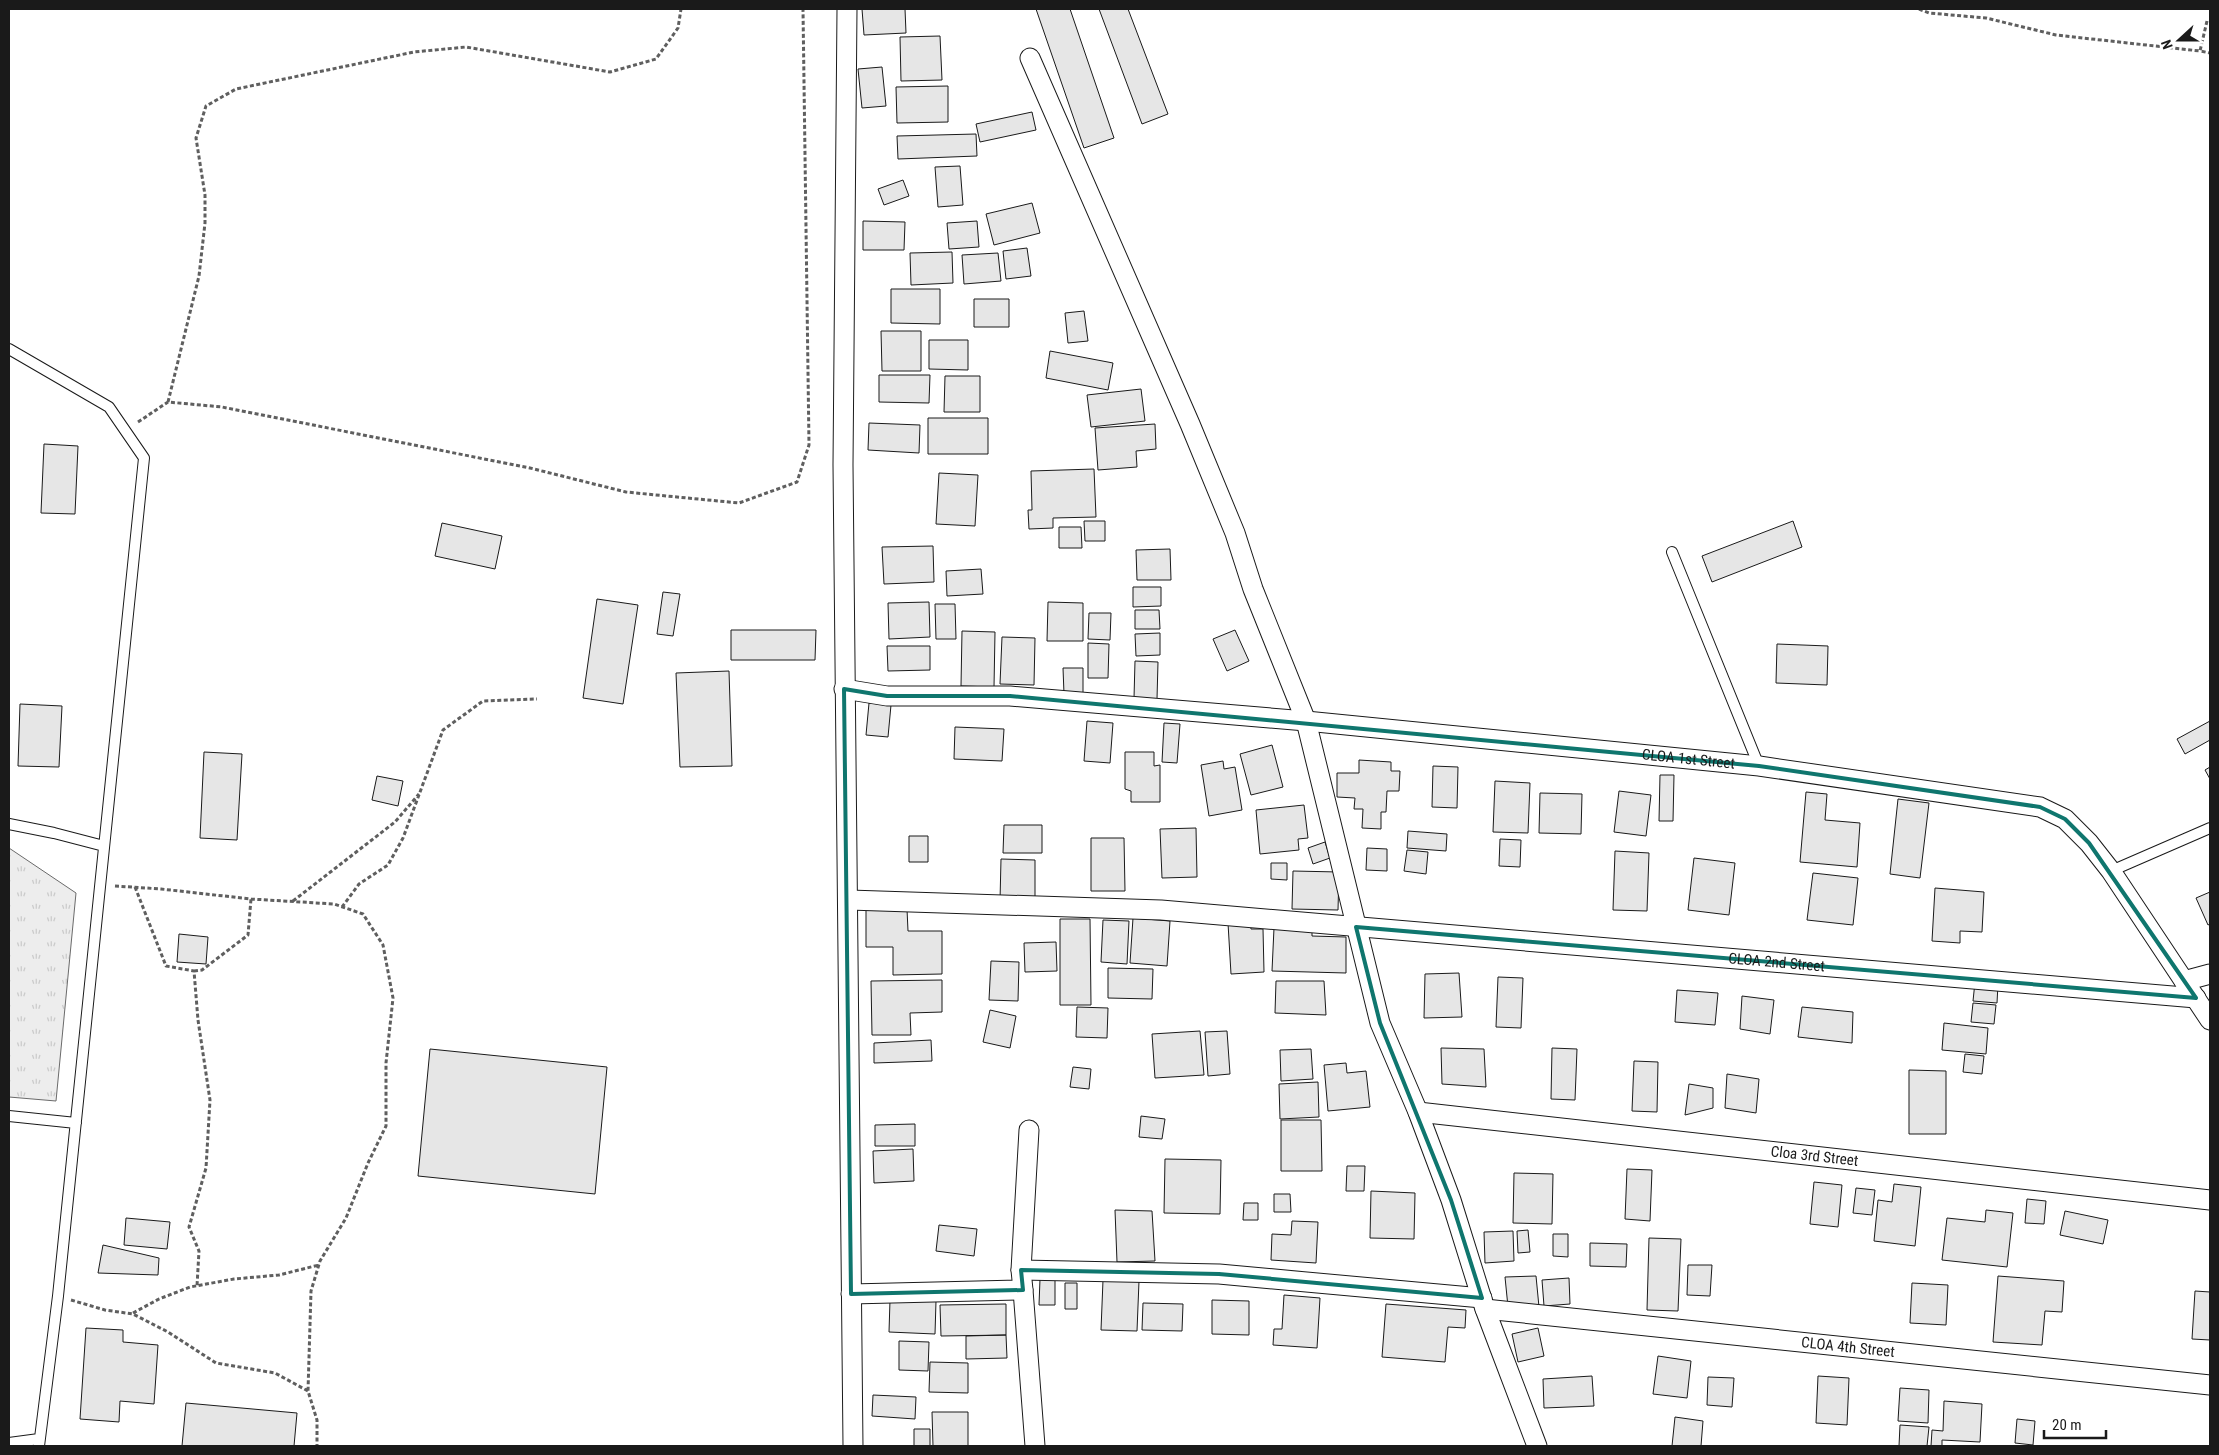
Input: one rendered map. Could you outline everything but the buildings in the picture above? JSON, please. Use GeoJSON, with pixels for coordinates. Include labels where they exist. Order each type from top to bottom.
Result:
{"type":"FeatureCollection","features":[{"type":"Feature","properties":{"kind":"street"},"geometry":{"type":"LineString","coordinates":[[847,9],[843,465],[844,689],[849,900],[852,1446]]}},
{"type":"Feature","properties":{"kind":"street"},"geometry":{"type":"LineString","coordinates":[[1030,58],[1235,533],[1253,589],[1306,721],[1380,1023],[1418,1112],[1451,1200],[1484,1304],[1537,1446]]}},
{"type":"Feature","properties":{"kind":"street","name":"CLOA 1st Street"},"geometry":{"type":"LineString","coordinates":[[844,689],[887,696],[1010,696],[1306,721],[1759,766],[2040,807],[2065,819],[2089,843],[2110,871],[2210,1020]]}},
{"type":"Feature","properties":{"kind":"street","name":"CLOA 2nd Street"},"geometry":{"type":"LineString","coordinates":[[849,900],[1132,908],[2196,998]]}},
{"type":"Feature","properties":{"kind":"street"},"geometry":{"type":"LineString","coordinates":[[2184,981],[2210,974]]}},
{"type":"Feature","properties":{"kind":"street","name":"Cloa 3rd Street"},"geometry":{"type":"LineString","coordinates":[[1418,1112],[2210,1200]]}},
{"type":"Feature","properties":{"kind":"street"},"geometry":{"type":"LineString","coordinates":[[1029,1130],[1021,1270],[1035,1446]]}},
{"type":"Feature","properties":{"kind":"street","name":"CLOA 4th Street"},"geometry":{"type":"LineString","coordinates":[[1021,1270],[1219,1274],[2210,1385]]}},
{"type":"Feature","properties":{"kind":"street"},"geometry":{"type":"LineString","coordinates":[[852,1294],[1023,1290]]}},
{"type":"Feature","properties":{"kind":"lane"},"geometry":{"type":"LineString","coordinates":[[9,349],[109,407],[144,458],[58,1296],[39,1443],[9,1443]]}},
{"type":"Feature","properties":{"kind":"lane"},"geometry":{"type":"LineString","coordinates":[[1672,552],[1759,766]]}},
{"type":"Feature","properties":{"kind":"lane"},"geometry":{"type":"LineString","coordinates":[[9,824],[54,832],[104,846]]}},
{"type":"Feature","properties":{"kind":"lane"},"geometry":{"type":"LineString","coordinates":[[2110,871],[2210,828]]}},
{"type":"Feature","properties":{"kind":"lane"},"geometry":{"type":"LineString","coordinates":[[9,1116],[76,1123]]}},
{"type":"Feature","properties":{"kind":"path"},"geometry":{"type":"LineString","coordinates":[[168,402],[199,276],[205,223],[205,195],[196,138],[206,106],[236,88],[414,52],[466,47],[610,72],[656,59],[678,28],[681,9]]}},
{"type":"Feature","properties":{"kind":"path"},"geometry":{"type":"LineString","coordinates":[[125,431],[168,402],[222,407],[530,468],[626,492],[739,503],[797,482],[809,445],[803,9]]}},
{"type":"Feature","properties":{"kind":"path"},"geometry":{"type":"LineString","coordinates":[[1919,9],[1929,13],[1986,18],[2056,35],[2210,53]]}},
{"type":"Feature","properties":{"kind":"path"},"geometry":{"type":"LineString","coordinates":[[2200,51],[2207,21]]}},
{"type":"Feature","properties":{"kind":"path"},"geometry":{"type":"LineString","coordinates":[[342,907],[359,884],[388,864],[403,838],[443,730],[483,701],[537,699]]}},
{"type":"Feature","properties":{"kind":"path"},"geometry":{"type":"LineString","coordinates":[[292,902],[395,822],[421,792]]}},
{"type":"Feature","properties":{"kind":"path"},"geometry":{"type":"LineString","coordinates":[[100,886],[135,887],[251,900],[334,904],[363,914],[383,945],[393,998],[386,1063],[386,1126],[368,1163],[346,1218],[319,1265],[311,1291],[308,1391],[317,1420],[317,1446]]}},
{"type":"Feature","properties":{"kind":"path"},"geometry":{"type":"LineString","coordinates":[[135,887],[166,966],[194,971],[202,970],[248,935],[251,900]]}},
{"type":"Feature","properties":{"kind":"path"},"geometry":{"type":"LineString","coordinates":[[194,971],[198,1020],[210,1100],[206,1168],[189,1227],[199,1251],[197,1286]]}},
{"type":"Feature","properties":{"kind":"path"},"geometry":{"type":"LineString","coordinates":[[133,1314],[159,1299],[197,1286],[279,1275],[319,1265]]}},
{"type":"Feature","properties":{"kind":"path"},"geometry":{"type":"LineString","coordinates":[[58,1296],[105,1310],[133,1314],[168,1332],[216,1363],[275,1374],[308,1391]]}},
{"type":"Feature","properties":{"kind":"highlighted area"},"geometry":{"type":"Polygon","coordinates":[[[844,689],[887,696],[1010,696],[1759,766],[2040,807],[2065,819],[2089,843],[2196,998],[1356,927],[1380,1023],[1451,1200],[1482,1298],[1219,1274],[1021,1270],[1023,1290],[851,1294],[844,689]]]}},
{"type":"Feature","properties":{"kind":"green space"},"geometry":{"type":"Polygon","coordinates":[[[9,848],[76,893],[56,1101],[9,1097],[9,848]]]}}]}
